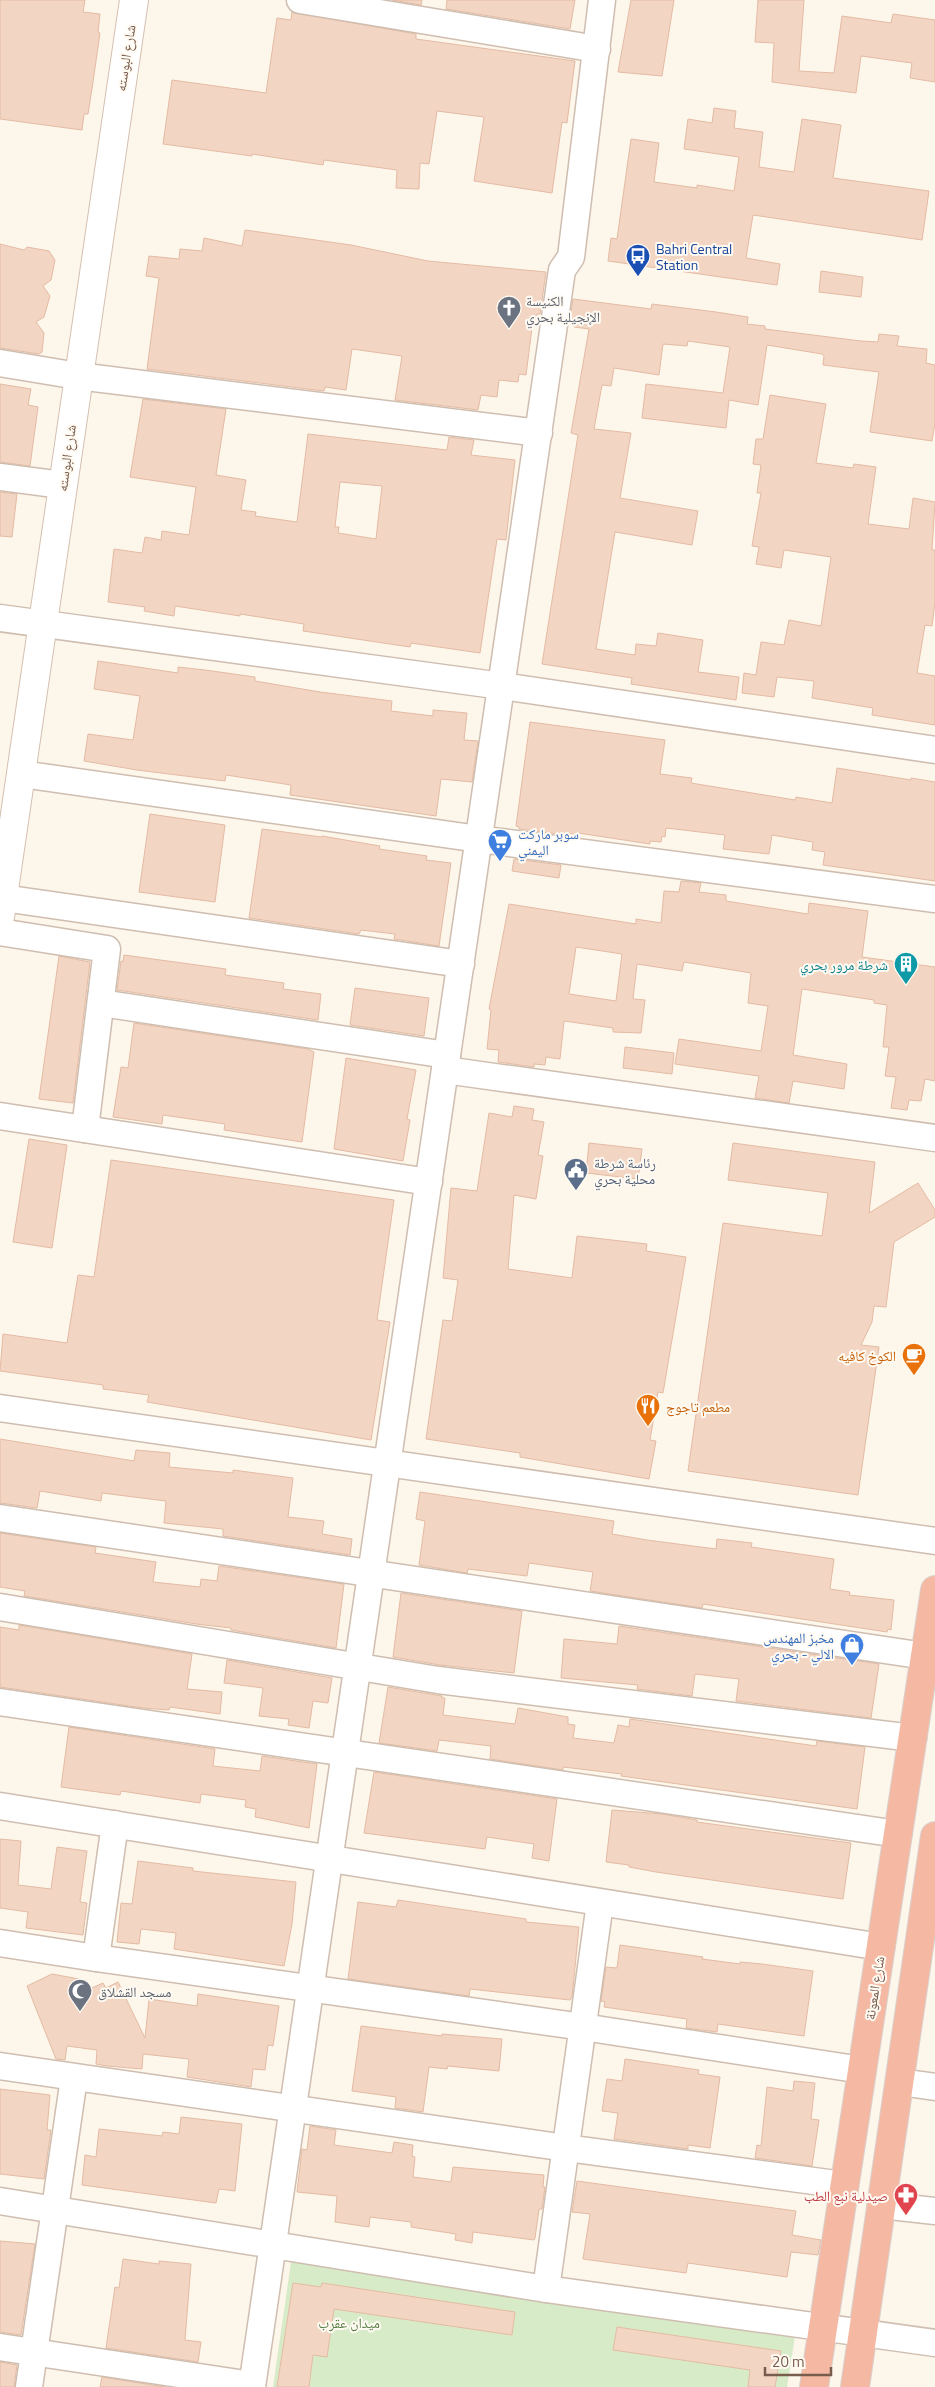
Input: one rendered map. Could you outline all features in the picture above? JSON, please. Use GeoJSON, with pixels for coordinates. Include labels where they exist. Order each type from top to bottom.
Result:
{"type":"FeatureCollection","features":[{"type":"Feature","properties":{"kind":"highway","name":"شارع المعونة"},"geometry":{"type":"LineString","coordinates":[[814,2387],[935,1590]]}},
{"type":"Feature","properties":{"kind":"highway"},"geometry":{"type":"LineString","coordinates":[[855,2387],[900,2082],[927,1951],[935,1836]]}},
{"type":"Feature","properties":{"kind":"street","name":"شارع البوسته"},"geometry":{"type":"LineString","coordinates":[[1,907],[8,810],[20,774],[134,0]]}},
{"type":"Feature","properties":{"kind":"street"},"geometry":{"type":"LineString","coordinates":[[300,0],[597,49]]}},
{"type":"Feature","properties":{"kind":"street"},"geometry":{"type":"LineString","coordinates":[[0,2347],[252,2386],[562,270],[571,257],[602,0]]}},
{"type":"Feature","properties":{"kind":"street"},"geometry":{"type":"LineString","coordinates":[[0,363],[78,376],[539,433]]}},
{"type":"Feature","properties":{"kind":"street"},"geometry":{"type":"LineString","coordinates":[[0,478],[62,485]]}},
{"type":"Feature","properties":{"kind":"street"},"geometry":{"type":"LineString","coordinates":[[0,618],[502,686],[935,750]]}},
{"type":"Feature","properties":{"kind":"street"},"geometry":{"type":"LineString","coordinates":[[20,774],[479,839],[935,899]]}},
{"type":"Feature","properties":{"kind":"street"},"geometry":{"type":"LineString","coordinates":[[1,907],[461,964]]}},
{"type":"Feature","properties":{"kind":"street"},"geometry":{"type":"LineString","coordinates":[[0,932],[107,949],[85,1129]]}},
{"type":"Feature","properties":{"kind":"street"},"geometry":{"type":"LineString","coordinates":[[101,1003],[446,1063],[935,1138]]}},
{"type":"Feature","properties":{"kind":"street"},"geometry":{"type":"LineString","coordinates":[[0,1116],[429,1182]]}},
{"type":"Feature","properties":{"kind":"street"},"geometry":{"type":"LineString","coordinates":[[0,1408],[935,1540]]}},
{"type":"Feature","properties":{"kind":"street"},"geometry":{"type":"LineString","coordinates":[[0,1518],[925,1656]]}},
{"type":"Feature","properties":{"kind":"street"},"geometry":{"type":"LineString","coordinates":[[0,1607],[438,1680],[913,1738]]}},
{"type":"Feature","properties":{"kind":"street"},"geometry":{"type":"LineString","coordinates":[[0,1702],[898,1834]]}},
{"type":"Feature","properties":{"kind":"street"},"geometry":{"type":"LineString","coordinates":[[0,1806],[881,1947]]}},
{"type":"Feature","properties":{"kind":"street"},"geometry":{"type":"LineString","coordinates":[[96,1958],[115,1824]]}},
{"type":"Feature","properties":{"kind":"street"},"geometry":{"type":"LineString","coordinates":[[546,2289],[600,1902]]}},
{"type":"Feature","properties":{"kind":"street"},"geometry":{"type":"LineString","coordinates":[[0,1943],[583,2027],[862,2070]]}},
{"type":"Feature","properties":{"kind":"street"},"geometry":{"type":"LineString","coordinates":[[0,2066],[566,2148],[844,2185]]}},
{"type":"Feature","properties":{"kind":"street"},"geometry":{"type":"LineString","coordinates":[[29,2387],[74,2078]]}},
{"type":"Feature","properties":{"kind":"street"},"geometry":{"type":"LineString","coordinates":[[900,2082],[935,2087]]}},
{"type":"Feature","properties":{"kind":"street"},"geometry":{"type":"LineString","coordinates":[[0,2201],[546,2289],[935,2343]]}},
{"type":"Feature","properties":{"kind":"street"},"geometry":{"type":"LineString","coordinates":[[881,2205],[935,2211]]}},
{"type":"Feature","properties":{"kind":"green space","name":"ميدان عقرب"},"geometry":{"type":"Polygon","coordinates":[[[293,2248],[797,2323],[787,2387],[273,2387],[293,2248]]]}},
{"type":"Feature","properties":{"kind":"building"},"geometry":{"type":"Polygon","coordinates":[[[0,0],[85,0],[83,12],[100,14],[98,32],[100,33],[93,82],[88,114],[84,114],[82,130],[0,119],[0,0]]]}},
{"type":"Feature","properties":{"kind":"building"},"geometry":{"type":"Polygon","coordinates":[[[392,0],[422,0],[421,5],[392,0]]]}},
{"type":"Feature","properties":{"kind":"building"},"geometry":{"type":"Polygon","coordinates":[[[447,0],[575,0],[570,29],[446,9],[447,0]]]}},
{"type":"Feature","properties":{"kind":"building"},"geometry":{"type":"Polygon","coordinates":[[[631,0],[674,0],[662,76],[618,72],[631,0]]]}},
{"type":"Feature","properties":{"kind":"building"},"geometry":{"type":"Polygon","coordinates":[[[758,0],[804,0],[799,71],[834,73],[842,16],[891,23],[893,14],[935,20],[935,82],[910,78],[912,63],[861,56],[856,93],[772,82],[774,43],[755,42],[758,0]]]}},
{"type":"Feature","properties":{"kind":"building"},"geometry":{"type":"Polygon","coordinates":[[[292,12],[416,34],[416,39],[575,61],[567,123],[562,122],[552,193],[474,181],[484,117],[437,111],[429,164],[420,163],[419,189],[396,188],[397,170],[324,160],[323,165],[252,154],[252,156],[163,144],[172,80],[266,93],[277,18],[291,20],[292,12]]]}},
{"type":"Feature","properties":{"kind":"building"},"geometry":{"type":"Polygon","coordinates":[[[714,108],[736,111],[734,128],[763,132],[759,167],[794,172],[802,119],[841,125],[833,178],[929,191],[922,240],[753,215],[746,258],[780,264],[777,285],[608,261],[611,238],[617,239],[631,139],[659,143],[654,182],[697,188],[697,185],[734,191],[739,157],[684,149],[688,119],[712,123],[714,108]]]}},
{"type":"Feature","properties":{"kind":"building"},"geometry":{"type":"Polygon","coordinates":[[[245,230],[351,245],[428,261],[546,272],[540,314],[537,314],[536,320],[533,320],[526,375],[519,374],[518,382],[499,380],[497,397],[481,395],[478,410],[395,400],[402,356],[352,349],[346,390],[325,387],[324,391],[147,369],[159,278],[146,276],[149,256],[179,259],[180,249],[202,251],[204,238],[242,246],[245,230]]]}},
{"type":"Feature","properties":{"kind":"building"},"geometry":{"type":"Polygon","coordinates":[[[0,244],[24,250],[27,247],[49,251],[55,260],[51,280],[43,286],[50,296],[44,317],[36,322],[44,333],[42,352],[39,354],[0,348],[0,244]]]}},
{"type":"Feature","properties":{"kind":"building"},"geometry":{"type":"Polygon","coordinates":[[[821,271],[863,277],[861,297],[819,292],[821,271]]]}},
{"type":"Feature","properties":{"kind":"building"},"geometry":{"type":"Polygon","coordinates":[[[573,299],[651,309],[652,304],[716,312],[748,317],[747,324],[765,326],[765,329],[861,341],[878,342],[879,334],[899,336],[897,346],[927,349],[926,363],[935,365],[935,423],[932,441],[870,432],[879,372],[823,365],[824,356],[822,354],[767,345],[758,405],[729,400],[726,428],[642,418],[646,384],[723,393],[730,347],[688,341],[687,346],[663,344],[659,375],[614,368],[611,386],[602,385],[594,429],[631,433],[620,498],[698,511],[692,545],[615,532],[596,649],[635,655],[636,644],[656,646],[658,633],[703,640],[698,672],[739,677],[736,700],[631,684],[632,678],[542,664],[578,435],[571,433],[589,329],[574,327],[575,319],[570,318],[573,299]]]}},
{"type":"Feature","properties":{"kind":"building"},"geometry":{"type":"Polygon","coordinates":[[[0,384],[31,389],[28,405],[38,407],[30,466],[0,462],[0,384]]]}},
{"type":"Feature","properties":{"kind":"building"},"geometry":{"type":"Polygon","coordinates":[[[770,395],[826,404],[816,463],[853,468],[854,464],[876,467],[868,524],[909,529],[913,498],[935,502],[932,550],[935,550],[935,602],[932,626],[925,625],[917,673],[935,676],[935,725],[872,715],[873,708],[812,698],[814,681],[777,677],[774,697],[742,693],[744,673],[756,675],[761,642],[784,645],[789,620],[821,626],[831,557],[784,550],[781,568],[756,564],[759,547],[752,546],[761,493],[757,493],[761,465],[753,464],[756,439],[763,439],[770,395]]]}},
{"type":"Feature","properties":{"kind":"building"},"geometry":{"type":"Polygon","coordinates":[[[143,399],[226,409],[216,475],[246,480],[241,510],[256,512],[255,516],[297,522],[308,434],[447,450],[449,437],[474,440],[471,455],[515,460],[506,540],[497,539],[480,653],[411,643],[410,647],[303,631],[304,624],[240,614],[240,616],[175,606],[174,616],[144,611],[145,607],[108,602],[114,549],[142,553],[145,537],[161,540],[162,531],[189,535],[196,487],[130,477],[143,399]],[[340,482],[335,527],[339,527],[338,533],[376,539],[382,486],[340,482]]]}},
{"type":"Feature","properties":{"kind":"building"},"geometry":{"type":"Polygon","coordinates":[[[0,492],[17,494],[12,537],[0,536],[0,492]]]}},
{"type":"Feature","properties":{"kind":"building"},"geometry":{"type":"Polygon","coordinates":[[[98,661],[178,673],[178,667],[255,677],[255,681],[392,701],[391,711],[433,716],[433,710],[467,713],[464,740],[478,741],[472,782],[441,779],[436,816],[290,795],[291,785],[226,775],[225,781],[84,761],[88,734],[133,740],[140,696],[94,689],[98,661]]]}},
{"type":"Feature","properties":{"kind":"building"},"geometry":{"type":"Polygon","coordinates":[[[530,722],[665,740],[660,774],[692,778],[691,783],[795,800],[796,797],[832,803],[837,768],[935,782],[935,881],[823,865],[825,852],[812,850],[813,842],[772,835],[769,854],[723,849],[725,835],[666,828],[665,837],[662,836],[661,842],[650,841],[650,844],[578,833],[578,835],[567,833],[566,835],[519,829],[516,826],[530,722]]]}},
{"type":"Feature","properties":{"kind":"building"},"geometry":{"type":"Polygon","coordinates":[[[150,814],[225,825],[215,902],[139,892],[150,814]]]}},
{"type":"Feature","properties":{"kind":"building"},"geometry":{"type":"Polygon","coordinates":[[[262,829],[322,836],[380,846],[379,849],[427,856],[426,860],[451,863],[439,946],[394,939],[395,934],[361,930],[359,934],[249,918],[262,829]]]}},
{"type":"Feature","properties":{"kind":"building"},"geometry":{"type":"Polygon","coordinates":[[[514,859],[561,865],[559,878],[512,871],[514,859]]]}},
{"type":"Feature","properties":{"kind":"building"},"geometry":{"type":"Polygon","coordinates":[[[681,881],[701,883],[699,892],[726,895],[726,901],[808,914],[809,903],[868,911],[862,957],[935,967],[935,1081],[925,1079],[921,1101],[909,1100],[907,1110],[891,1108],[896,1077],[885,1076],[889,1047],[883,1047],[887,1005],[874,1003],[874,1000],[802,989],[793,1055],[847,1064],[844,1089],[793,1081],[789,1103],[755,1098],[759,1076],[675,1064],[679,1039],[761,1051],[768,1006],[748,1003],[751,973],[684,962],[682,971],[637,964],[633,999],[645,1000],[641,1033],[613,1032],[613,1028],[564,1021],[560,1059],[546,1057],[545,1065],[534,1064],[534,1067],[498,1062],[499,1050],[487,1049],[491,1010],[489,1009],[509,904],[636,924],[636,919],[661,923],[664,891],[679,892],[681,881]],[[576,947],[569,994],[616,1001],[622,954],[576,947]]]}},
{"type":"Feature","properties":{"kind":"building"},"geometry":{"type":"Polygon","coordinates":[[[124,955],[226,969],[225,975],[284,983],[283,989],[321,994],[318,1020],[117,990],[121,961],[123,962],[124,955]]]}},
{"type":"Feature","properties":{"kind":"building"},"geometry":{"type":"Polygon","coordinates":[[[59,956],[90,962],[73,1103],[39,1099],[59,956]]]}},
{"type":"Feature","properties":{"kind":"building"},"geometry":{"type":"Polygon","coordinates":[[[355,988],[429,998],[424,1036],[350,1025],[355,988]]]}},
{"type":"Feature","properties":{"kind":"building"},"geometry":{"type":"Polygon","coordinates":[[[134,1023],[308,1049],[314,1052],[302,1142],[224,1130],[225,1124],[163,1115],[162,1124],[113,1117],[121,1067],[128,1068],[134,1023]]]}},
{"type":"Feature","properties":{"kind":"building"},"geometry":{"type":"Polygon","coordinates":[[[625,1047],[674,1053],[672,1074],[623,1068],[625,1047]]]}},
{"type":"Feature","properties":{"kind":"building"},"geometry":{"type":"Polygon","coordinates":[[[346,1058],[416,1070],[407,1119],[410,1120],[403,1161],[334,1149],[346,1058]]]}},
{"type":"Feature","properties":{"kind":"building"},"geometry":{"type":"Polygon","coordinates":[[[514,1106],[534,1109],[532,1120],[544,1122],[538,1155],[543,1156],[536,1199],[514,1195],[508,1269],[572,1278],[577,1236],[647,1244],[646,1251],[686,1257],[663,1393],[658,1392],[650,1440],[656,1441],[649,1479],[520,1457],[520,1453],[426,1439],[443,1320],[452,1321],[458,1280],[443,1278],[451,1188],[477,1191],[489,1113],[512,1117],[514,1106]]]}},
{"type":"Feature","properties":{"kind":"building"},"geometry":{"type":"Polygon","coordinates":[[[29,1139],[67,1145],[52,1248],[13,1242],[29,1139]]]}},
{"type":"Feature","properties":{"kind":"building"},"geometry":{"type":"Polygon","coordinates":[[[589,1143],[642,1149],[638,1179],[586,1173],[589,1143]]]}},
{"type":"Feature","properties":{"kind":"building"},"geometry":{"type":"Polygon","coordinates":[[[733,1143],[875,1162],[869,1213],[918,1183],[935,1210],[935,1217],[894,1242],[886,1307],[874,1306],[872,1322],[861,1345],[879,1347],[858,1495],[688,1471],[723,1223],[822,1236],[828,1193],[728,1180],[733,1143]]]}},
{"type":"Feature","properties":{"kind":"building"},"geometry":{"type":"Polygon","coordinates":[[[111,1160],[394,1200],[377,1320],[390,1322],[371,1440],[147,1402],[149,1395],[103,1389],[103,1385],[0,1371],[3,1334],[67,1343],[78,1275],[94,1277],[111,1160]]]}},
{"type":"Feature","properties":{"kind":"building"},"geometry":{"type":"Polygon","coordinates":[[[0,1439],[134,1461],[136,1450],[170,1453],[169,1467],[233,1473],[233,1470],[293,1478],[288,1517],[324,1521],[322,1534],[352,1539],[350,1555],[223,1536],[223,1529],[164,1523],[166,1501],[102,1493],[101,1501],[40,1491],[37,1508],[0,1503],[0,1439]]]}},
{"type":"Feature","properties":{"kind":"building"},"geometry":{"type":"Polygon","coordinates":[[[420,1492],[614,1521],[612,1534],[647,1540],[716,1549],[717,1539],[752,1543],[751,1547],[834,1559],[830,1589],[850,1592],[849,1595],[894,1600],[891,1630],[888,1629],[887,1632],[703,1604],[702,1608],[590,1591],[593,1572],[529,1563],[527,1576],[468,1569],[467,1573],[419,1565],[425,1521],[416,1519],[420,1492]]]}},
{"type":"Feature","properties":{"kind":"building"},"geometry":{"type":"Polygon","coordinates":[[[0,1533],[96,1547],[95,1553],[156,1562],[153,1582],[200,1587],[201,1579],[217,1581],[219,1566],[344,1584],[336,1648],[231,1630],[231,1628],[24,1596],[25,1591],[0,1587],[0,1533]]]}},
{"type":"Feature","properties":{"kind":"building"},"geometry":{"type":"Polygon","coordinates":[[[401,1593],[522,1611],[514,1673],[440,1665],[393,1657],[401,1593]]]}},
{"type":"Feature","properties":{"kind":"building"},"geometry":{"type":"Polygon","coordinates":[[[19,1625],[192,1654],[187,1689],[222,1692],[220,1714],[170,1707],[169,1710],[143,1708],[0,1687],[0,1627],[19,1630],[19,1625]]]}},
{"type":"Feature","properties":{"kind":"building"},"geometry":{"type":"Polygon","coordinates":[[[619,1626],[879,1664],[871,1718],[736,1701],[739,1679],[695,1674],[692,1696],[637,1689],[638,1685],[561,1678],[564,1639],[617,1644],[619,1626]]]}},
{"type":"Feature","properties":{"kind":"building"},"geometry":{"type":"Polygon","coordinates":[[[227,1660],[332,1678],[328,1703],[313,1701],[309,1728],[288,1725],[289,1719],[259,1716],[263,1688],[224,1683],[227,1660]]]}},
{"type":"Feature","properties":{"kind":"building"},"geometry":{"type":"Polygon","coordinates":[[[388,1687],[442,1696],[442,1698],[445,1698],[443,1715],[515,1724],[518,1708],[568,1717],[568,1724],[575,1725],[573,1738],[614,1743],[618,1725],[629,1727],[630,1719],[816,1746],[817,1741],[865,1747],[857,1809],[621,1776],[622,1774],[563,1767],[563,1770],[490,1759],[491,1746],[439,1740],[437,1751],[379,1743],[388,1687]]]}},
{"type":"Feature","properties":{"kind":"building"},"geometry":{"type":"Polygon","coordinates":[[[69,1727],[215,1749],[213,1766],[260,1771],[262,1756],[317,1764],[309,1828],[255,1817],[256,1809],[245,1807],[246,1800],[201,1794],[200,1803],[121,1791],[120,1795],[61,1787],[69,1727]]]}},
{"type":"Feature","properties":{"kind":"building"},"geometry":{"type":"Polygon","coordinates":[[[374,1772],[557,1799],[549,1861],[532,1858],[534,1844],[487,1837],[485,1849],[364,1833],[374,1772]]]}},
{"type":"Feature","properties":{"kind":"building"},"geometry":{"type":"Polygon","coordinates":[[[612,1810],[662,1814],[697,1820],[697,1822],[851,1843],[843,1899],[656,1872],[629,1867],[629,1865],[606,1862],[612,1810]]]}},
{"type":"Feature","properties":{"kind":"building"},"geometry":{"type":"Polygon","coordinates":[[[0,1839],[21,1841],[18,1885],[51,1889],[57,1847],[87,1851],[80,1902],[87,1903],[83,1935],[26,1928],[28,1912],[0,1908],[0,1839]]]}},
{"type":"Feature","properties":{"kind":"building"},"geometry":{"type":"Polygon","coordinates":[[[138,1861],[193,1868],[193,1871],[296,1882],[292,1924],[284,1966],[174,1949],[176,1933],[141,1929],[139,1944],[117,1942],[121,1903],[132,1904],[138,1861]]]}},
{"type":"Feature","properties":{"kind":"building"},"geometry":{"type":"Polygon","coordinates":[[[398,1900],[526,1919],[526,1922],[579,1927],[572,1997],[570,2000],[470,1989],[469,1996],[348,1979],[358,1902],[396,1907],[398,1900]]]}},
{"type":"Feature","properties":{"kind":"building"},"geometry":{"type":"Polygon","coordinates":[[[620,1945],[703,1957],[702,1959],[813,1971],[804,2036],[718,2024],[717,2032],[686,2028],[687,2019],[604,2007],[605,2002],[601,2001],[606,1967],[617,1968],[620,1945]]]}},
{"type":"Feature","properties":{"kind":"building"},"geometry":{"type":"Polygon","coordinates":[[[52,1974],[79,1979],[85,1991],[103,1983],[106,1988],[118,1982],[145,2038],[149,1999],[197,2006],[198,1994],[279,2006],[273,2046],[268,2045],[265,2070],[253,2069],[251,2087],[187,2077],[189,2059],[143,2054],[142,2069],[107,2066],[96,2064],[97,2050],[67,2046],[65,2060],[56,2059],[27,1986],[52,1974]]]}},
{"type":"Feature","properties":{"kind":"building"},"geometry":{"type":"Polygon","coordinates":[[[361,2026],[442,2036],[442,2034],[502,2039],[499,2071],[448,2066],[447,2069],[429,2067],[423,2112],[395,2108],[396,2097],[352,2091],[361,2026]]]}},
{"type":"Feature","properties":{"kind":"building"},"geometry":{"type":"Polygon","coordinates":[[[625,2059],[699,2070],[698,2074],[720,2077],[710,2148],[688,2145],[688,2149],[614,2139],[618,2113],[602,2111],[607,2079],[622,2081],[625,2059]]]}},
{"type":"Feature","properties":{"kind":"building"},"geometry":{"type":"Polygon","coordinates":[[[794,2081],[815,2083],[811,2119],[819,2120],[812,2166],[755,2158],[757,2145],[761,2146],[767,2087],[793,2091],[794,2081]]]}},
{"type":"Feature","properties":{"kind":"building"},"geometry":{"type":"Polygon","coordinates":[[[0,2089],[50,2095],[47,2130],[51,2130],[44,2179],[0,2174],[0,2089]]]}},
{"type":"Feature","properties":{"kind":"building"},"geometry":{"type":"Polygon","coordinates":[[[181,2117],[242,2124],[235,2191],[219,2189],[216,2203],[82,2185],[85,2155],[96,2157],[99,2129],[162,2136],[163,2132],[179,2134],[181,2117]]]}},
{"type":"Feature","properties":{"kind":"building"},"geometry":{"type":"Polygon","coordinates":[[[310,2126],[336,2130],[334,2145],[392,2153],[394,2142],[413,2145],[412,2156],[415,2157],[413,2177],[451,2182],[453,2167],[544,2175],[543,2187],[545,2187],[542,2209],[539,2209],[534,2240],[473,2232],[472,2243],[455,2240],[456,2234],[411,2227],[411,2222],[370,2217],[369,2227],[335,2222],[337,2196],[297,2192],[302,2149],[307,2150],[310,2126]]]}},
{"type":"Feature","properties":{"kind":"building"},"geometry":{"type":"Polygon","coordinates":[[[577,2181],[796,2211],[792,2235],[821,2240],[818,2255],[791,2252],[787,2277],[688,2263],[686,2273],[583,2259],[590,2214],[572,2212],[577,2181]]]}},
{"type":"Feature","properties":{"kind":"building"},"geometry":{"type":"Polygon","coordinates":[[[0,2241],[35,2244],[21,2335],[0,2332],[0,2241]]]}},
{"type":"Feature","properties":{"kind":"building"},"geometry":{"type":"Polygon","coordinates":[[[123,2259],[159,2264],[159,2261],[191,2264],[185,2340],[201,2342],[198,2362],[106,2348],[115,2287],[119,2288],[123,2259]]]}},
{"type":"Feature","properties":{"kind":"building"},"geometry":{"type":"Polygon","coordinates":[[[293,2283],[321,2287],[322,2283],[515,2312],[512,2335],[334,2309],[327,2357],[313,2355],[309,2387],[277,2387],[293,2283]]]}},
{"type":"Feature","properties":{"kind":"building"},"geometry":{"type":"Polygon","coordinates":[[[617,2327],[781,2351],[775,2387],[748,2387],[750,2370],[613,2350],[617,2327]]]}},
{"type":"Feature","properties":{"kind":"building"},"geometry":{"type":"Polygon","coordinates":[[[0,2362],[17,2365],[14,2387],[0,2387],[0,2362]]]}},
{"type":"Feature","properties":{"kind":"building"},"geometry":{"type":"Polygon","coordinates":[[[102,2377],[165,2387],[100,2387],[102,2377]]]}},
{"type":"Feature","properties":{"kind":"place","name":"Bahri Central Station"},"geometry":{"type":"Point","coordinates":[638,277]}},
{"type":"Feature","properties":{"kind":"place","name":"الكنيسة الإنجيلية بحري"},"geometry":{"type":"Point","coordinates":[509,329]}},
{"type":"Feature","properties":{"kind":"place","name":"سوبر ماركت اليمني"},"geometry":{"type":"Point","coordinates":[500,862]}},
{"type":"Feature","properties":{"kind":"place","name":"شرطة مرور بحري"},"geometry":{"type":"Point","coordinates":[906,985]}},
{"type":"Feature","properties":{"kind":"place","name":"رئاسة شرطة محلية بحري"},"geometry":{"type":"Point","coordinates":[576,1191]}},
{"type":"Feature","properties":{"kind":"place","name":"الكوخ كافيه"},"geometry":{"type":"Point","coordinates":[914,1376]}},
{"type":"Feature","properties":{"kind":"place","name":"مطعم تاجوج"},"geometry":{"type":"Point","coordinates":[648,1427]}},
{"type":"Feature","properties":{"kind":"place","name":"مخبز المهندس الالي - بحري"},"geometry":{"type":"Point","coordinates":[852,1666]}},
{"type":"Feature","properties":{"kind":"place","name":"مسجد القشلاق"},"geometry":{"type":"Point","coordinates":[80,2012]}},
{"type":"Feature","properties":{"kind":"place","name":"صيدلية نبع الطب"},"geometry":{"type":"Point","coordinates":[906,2216]}}]}
